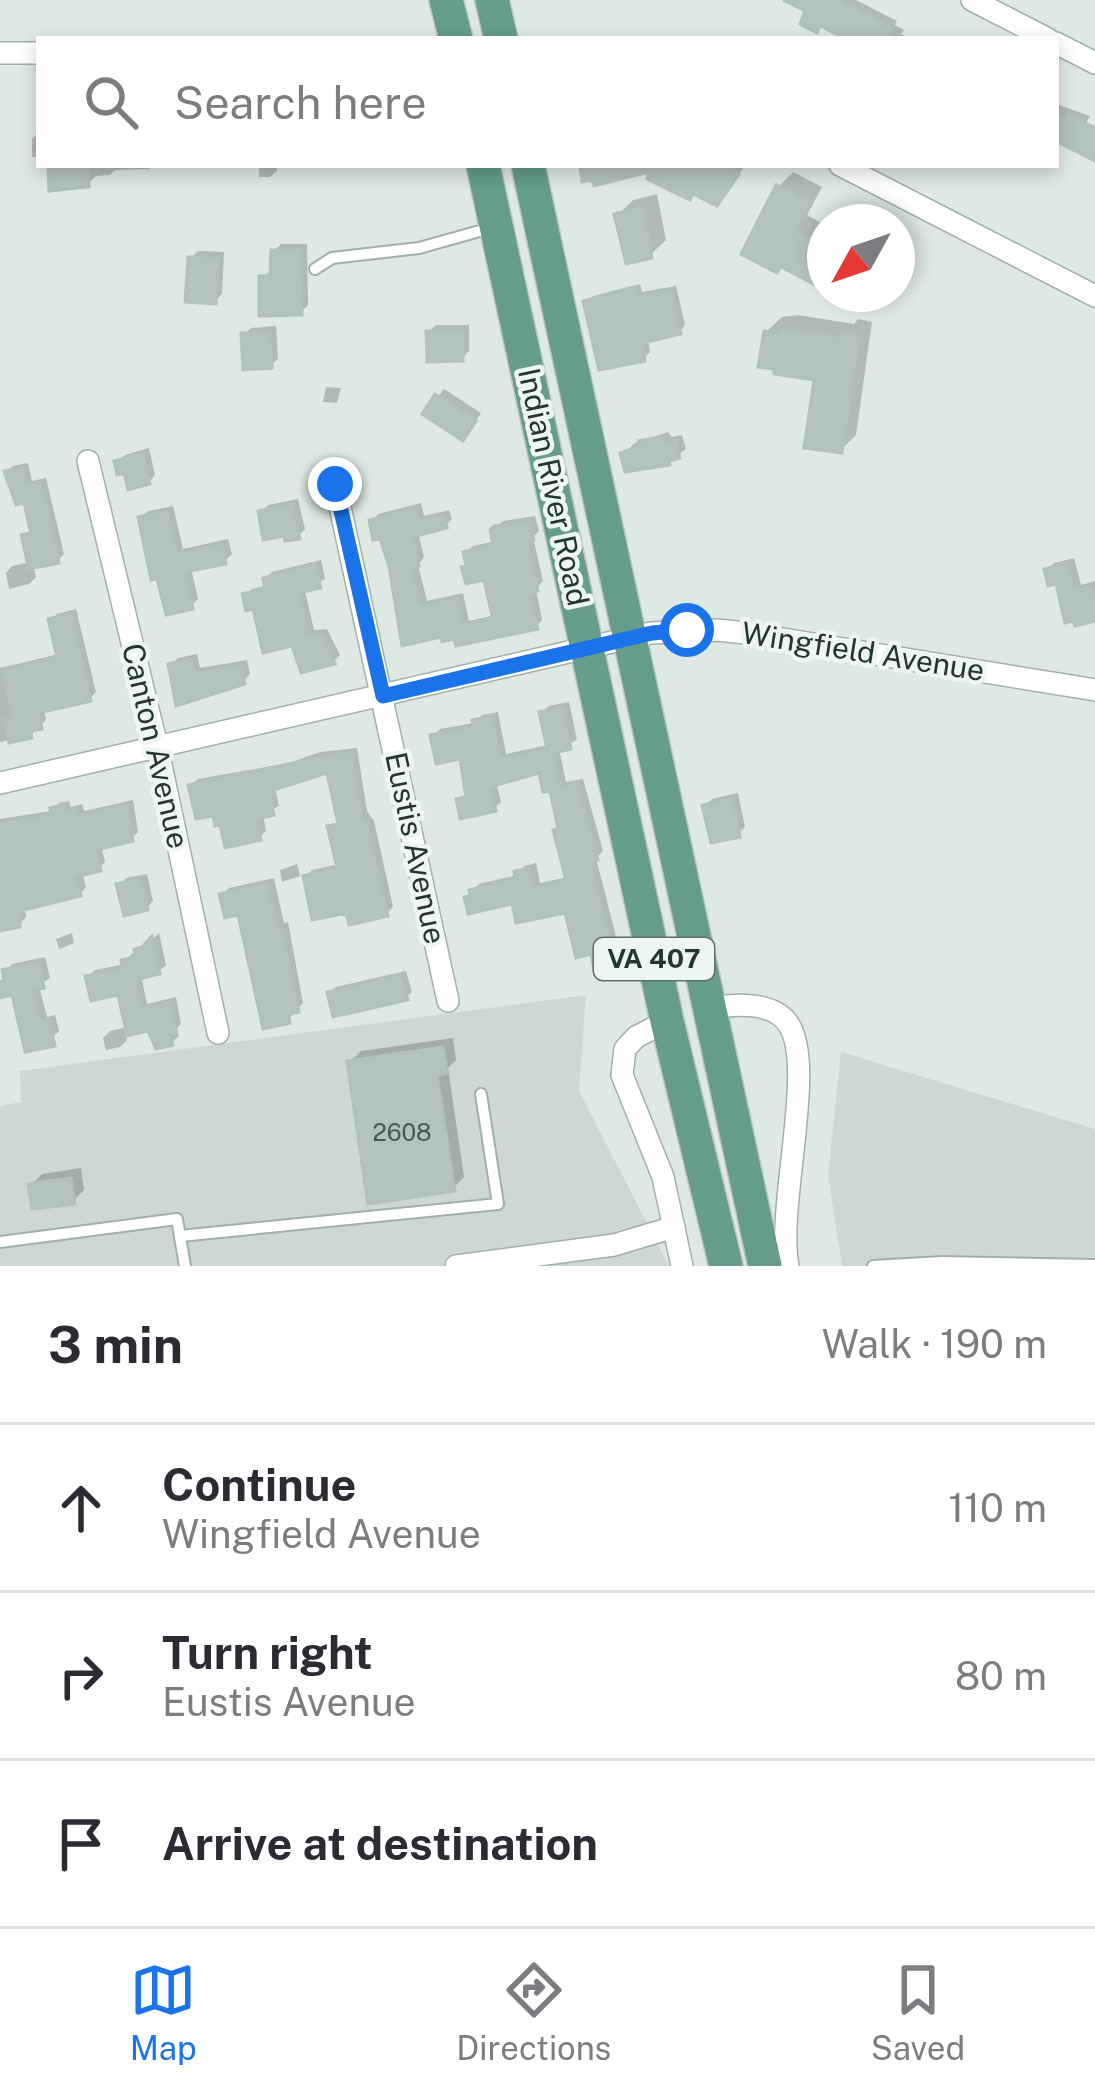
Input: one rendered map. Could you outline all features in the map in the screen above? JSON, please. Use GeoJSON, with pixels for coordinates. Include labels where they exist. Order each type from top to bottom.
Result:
{"type":"FeatureCollection","features":[{"type":"Feature","properties":{"kind":"main road"},"geometry":{"type":"LineString","coordinates":[[446,0],[455,36]]}},
{"type":"Feature","properties":{"kind":"main road"},"geometry":{"type":"LineString","coordinates":[[492,0],[500,36]]}},
{"type":"Feature","properties":{"kind":"main road","name":"Indian River Road"},"geometry":{"type":"LineString","coordinates":[[484,168],[667,1021],[726,1266]]}},
{"type":"Feature","properties":{"kind":"main road","name":"Indian River Road"},"geometry":{"type":"LineString","coordinates":[[529,168],[764,1266]]}},
{"type":"Feature","properties":{"kind":"street"},"geometry":{"type":"LineString","coordinates":[[972,0],[1042,36]]}},
{"type":"Feature","properties":{"kind":"street"},"geometry":{"type":"LineString","coordinates":[[1059,45],[1095,63]]}},
{"type":"Feature","properties":{"kind":"street"},"geometry":{"type":"LineString","coordinates":[[0,53],[36,53]]}},
{"type":"Feature","properties":{"kind":"street"},"geometry":{"type":"LineString","coordinates":[[845,168],[1095,296]]}},
{"type":"Feature","properties":{"kind":"street","name":"Canton Avenue"},"geometry":{"type":"LineString","coordinates":[[88,460],[157,746],[218,1033]]}},
{"type":"Feature","properties":{"kind":"street","name":"Eustis Avenue"},"geometry":{"type":"LineString","coordinates":[[335,484],[448,1001]]}},
{"type":"Feature","properties":{"kind":"street","name":"Wingfield Avenue"},"geometry":{"type":"LineString","coordinates":[[0,784],[687,630],[746,633],[1095,690]]}},
{"type":"Feature","properties":{"kind":"street"},"geometry":{"type":"LineString","coordinates":[[706,1008],[734,1004],[771,1010],[786,1020],[794,1036],[800,1062],[784,1219],[788,1266]]}},
{"type":"Feature","properties":{"kind":"street"},"geometry":{"type":"LineString","coordinates":[[667,1021],[636,1037],[625,1049],[622,1075],[653,1146],[682,1266]]}},
{"type":"Feature","properties":{"kind":"street"},"geometry":{"type":"LineString","coordinates":[[456,1266],[614,1245],[674,1227]]}},
{"type":"Feature","properties":{"kind":"lane"},"geometry":{"type":"LineString","coordinates":[[314,268],[332,258],[419,248],[497,226]]}},
{"type":"Feature","properties":{"kind":"lane"},"geometry":{"type":"LineString","coordinates":[[180,1236],[498,1204],[481,1094]]}},
{"type":"Feature","properties":{"kind":"lane"},"geometry":{"type":"LineString","coordinates":[[0,1242],[177,1219],[185,1266]]}},
{"type":"Feature","properties":{"kind":"lane"},"geometry":{"type":"LineString","coordinates":[[873,1266],[1095,1265]]}},
{"type":"Feature","properties":{"kind":"shaded area"},"geometry":{"type":"Polygon","coordinates":[[[586,995],[579,1091],[669,1266],[0,1266],[0,1106],[21,1102],[20,1071],[586,995]]]}},
{"type":"Feature","properties":{"kind":"shaded area"},"geometry":{"type":"Polygon","coordinates":[[[841,1052],[1095,1129],[1095,1266],[842,1266],[828,1175],[841,1052]]]}},
{"type":"Feature","properties":{"kind":"building"},"geometry":{"type":"Polygon","coordinates":[[[783,0],[838,0],[892,28],[888,36],[840,36],[820,26],[817,33],[800,24],[805,11],[783,0]]]}},
{"type":"Feature","properties":{"kind":"building"},"geometry":{"type":"Polygon","coordinates":[[[1068,114],[1095,128],[1095,161],[1059,143],[1059,115],[1065,118],[1068,114]]]}},
{"type":"Feature","properties":{"kind":"building"},"geometry":{"type":"Polygon","coordinates":[[[48,168],[89,168],[89,187],[49,191],[48,168]]]}},
{"type":"Feature","properties":{"kind":"building"},"geometry":{"type":"Polygon","coordinates":[[[580,168],[728,168],[739,174],[717,206],[693,194],[690,200],[647,179],[649,172],[594,186],[592,180],[582,182],[580,168]]]}},
{"type":"Feature","properties":{"kind":"building"},"geometry":{"type":"Polygon","coordinates":[[[776,185],[810,202],[795,231],[807,239],[807,281],[781,267],[777,273],[741,254],[776,185]]]}},
{"type":"Feature","properties":{"kind":"building"},"geometry":{"type":"Polygon","coordinates":[[[643,207],[652,258],[626,264],[614,214],[643,207]]]}},
{"type":"Feature","properties":{"kind":"building"},"geometry":{"type":"Polygon","coordinates":[[[271,250],[301,250],[302,315],[259,316],[259,276],[270,276],[271,250]]]}},
{"type":"Feature","properties":{"kind":"building"},"geometry":{"type":"Polygon","coordinates":[[[188,257],[219,258],[216,304],[185,302],[188,257]]]}},
{"type":"Feature","properties":{"kind":"building"},"geometry":{"type":"Polygon","coordinates":[[[635,287],[637,297],[671,290],[681,334],[643,343],[645,361],[599,370],[583,301],[635,287]]]}},
{"type":"Feature","properties":{"kind":"building"},"geometry":{"type":"Polygon","coordinates":[[[780,329],[840,338],[840,333],[859,336],[842,453],[804,448],[814,380],[758,367],[764,331],[779,333],[780,329]]]}},
{"type":"Feature","properties":{"kind":"building"},"geometry":{"type":"Polygon","coordinates":[[[463,330],[463,361],[427,362],[426,331],[463,330]]]}},
{"type":"Feature","properties":{"kind":"building"},"geometry":{"type":"Polygon","coordinates":[[[270,332],[272,368],[243,370],[241,333],[270,332]]]}},
{"type":"Feature","properties":{"kind":"building"},"geometry":{"type":"Polygon","coordinates":[[[435,394],[476,421],[463,441],[422,414],[435,394]]]}},
{"type":"Feature","properties":{"kind":"building"},"geometry":{"type":"Polygon","coordinates":[[[660,437],[665,443],[676,440],[680,458],[669,461],[670,465],[625,472],[620,453],[641,446],[639,441],[660,437]]]}},
{"type":"Feature","properties":{"kind":"building"},"geometry":{"type":"Polygon","coordinates":[[[143,453],[150,484],[128,490],[124,473],[117,475],[114,461],[143,453]]]}},
{"type":"Feature","properties":{"kind":"building"},"geometry":{"type":"Polygon","coordinates":[[[22,467],[27,485],[40,482],[43,489],[59,563],[29,569],[21,535],[31,533],[24,503],[16,505],[4,471],[22,467]]]}},
{"type":"Feature","properties":{"kind":"building"},"geometry":{"type":"Polygon","coordinates":[[[292,504],[300,539],[263,540],[258,511],[292,504]]]}},
{"type":"Feature","properties":{"kind":"building"},"geometry":{"type":"Polygon","coordinates":[[[415,508],[418,521],[443,515],[447,528],[413,537],[419,566],[413,573],[421,606],[457,598],[463,625],[492,616],[484,580],[466,584],[463,552],[493,545],[490,530],[494,526],[529,521],[534,540],[527,542],[538,591],[530,595],[538,629],[456,646],[454,639],[442,642],[441,637],[402,646],[389,566],[380,539],[373,540],[369,520],[415,508]]]}},
{"type":"Feature","properties":{"kind":"building"},"geometry":{"type":"Polygon","coordinates":[[[167,511],[177,554],[222,544],[226,564],[185,572],[193,609],[166,615],[157,579],[151,580],[138,517],[167,511]]]}},
{"type":"Feature","properties":{"kind":"building"},"geometry":{"type":"Polygon","coordinates":[[[1067,563],[1074,590],[1089,586],[1095,592],[1095,621],[1075,626],[1073,621],[1065,623],[1056,584],[1048,586],[1044,569],[1067,563]]]}},
{"type":"Feature","properties":{"kind":"building"},"geometry":{"type":"Polygon","coordinates":[[[315,564],[321,588],[299,593],[308,635],[321,634],[335,664],[301,673],[292,646],[263,653],[253,609],[246,611],[242,594],[265,589],[263,578],[315,564]]]}},
{"type":"Feature","properties":{"kind":"building"},"geometry":{"type":"Polygon","coordinates":[[[71,613],[91,701],[38,713],[42,729],[31,731],[32,738],[9,743],[4,719],[12,717],[3,671],[57,657],[48,619],[71,613]]]}},
{"type":"Feature","properties":{"kind":"building"},"geometry":{"type":"Polygon","coordinates":[[[191,659],[194,673],[241,666],[245,684],[176,706],[168,664],[191,659]]]}},
{"type":"Feature","properties":{"kind":"building"},"geometry":{"type":"Polygon","coordinates":[[[563,707],[571,749],[553,753],[560,787],[577,783],[598,860],[590,863],[614,956],[629,953],[633,973],[603,980],[601,974],[595,975],[591,954],[576,958],[565,913],[516,923],[512,904],[468,914],[464,897],[470,896],[469,890],[515,878],[514,871],[530,868],[534,888],[566,880],[553,830],[558,829],[550,791],[543,792],[539,773],[490,787],[496,811],[460,819],[456,799],[466,797],[460,759],[436,764],[430,735],[473,727],[472,720],[492,716],[500,758],[547,749],[539,712],[563,707]]]}},
{"type":"Feature","properties":{"kind":"building"},"geometry":{"type":"Polygon","coordinates":[[[352,753],[362,818],[388,916],[349,925],[342,914],[312,920],[303,876],[337,868],[327,826],[338,824],[327,773],[273,790],[274,815],[257,819],[261,840],[225,848],[213,816],[196,819],[188,785],[352,753]]]}},
{"type":"Feature","properties":{"kind":"building"},"geometry":{"type":"Polygon","coordinates":[[[732,798],[740,837],[711,843],[702,805],[732,798]]]}},
{"type":"Feature","properties":{"kind":"building"},"geometry":{"type":"Polygon","coordinates":[[[64,805],[65,811],[77,809],[78,815],[127,805],[133,841],[96,850],[101,871],[76,877],[81,896],[20,911],[20,927],[0,931],[0,823],[51,815],[50,808],[64,805]]]}},
{"type":"Feature","properties":{"kind":"building"},"geometry":{"type":"Polygon","coordinates":[[[141,879],[148,910],[124,916],[116,884],[141,879]]]}},
{"type":"Feature","properties":{"kind":"building"},"geometry":{"type":"Polygon","coordinates":[[[267,883],[299,1012],[288,1014],[290,1023],[263,1029],[238,915],[225,918],[219,894],[267,883]]]}},
{"type":"Feature","properties":{"kind":"building"},"geometry":{"type":"Polygon","coordinates":[[[152,936],[160,974],[135,980],[141,1009],[170,1002],[176,1034],[171,1035],[173,1045],[156,1049],[148,1031],[127,1036],[118,995],[91,1001],[85,976],[122,969],[121,960],[136,957],[134,949],[152,936]]]}},
{"type":"Feature","properties":{"kind":"building"},"geometry":{"type":"Polygon","coordinates":[[[39,962],[44,988],[33,990],[40,1022],[49,1020],[55,1046],[25,1052],[12,995],[0,998],[0,982],[4,981],[2,970],[39,962]]]}},
{"type":"Feature","properties":{"kind":"building"},"geometry":{"type":"Polygon","coordinates":[[[400,975],[408,1000],[333,1017],[327,992],[400,975]]]}},
{"type":"Feature","properties":{"kind":"building"},"geometry":{"type":"Polygon","coordinates":[[[443,1047],[447,1073],[437,1075],[455,1191],[368,1204],[347,1061],[443,1047]]]}},
{"type":"Feature","properties":{"kind":"building"},"geometry":{"type":"Polygon","coordinates":[[[71,1178],[75,1204],[32,1209],[28,1184],[71,1178]]]}},
{"type":"Feature","properties":{"kind":"route"},"geometry":{"type":"LineString","coordinates":[[335,484],[383,696],[652,633],[687,630]]}}]}
